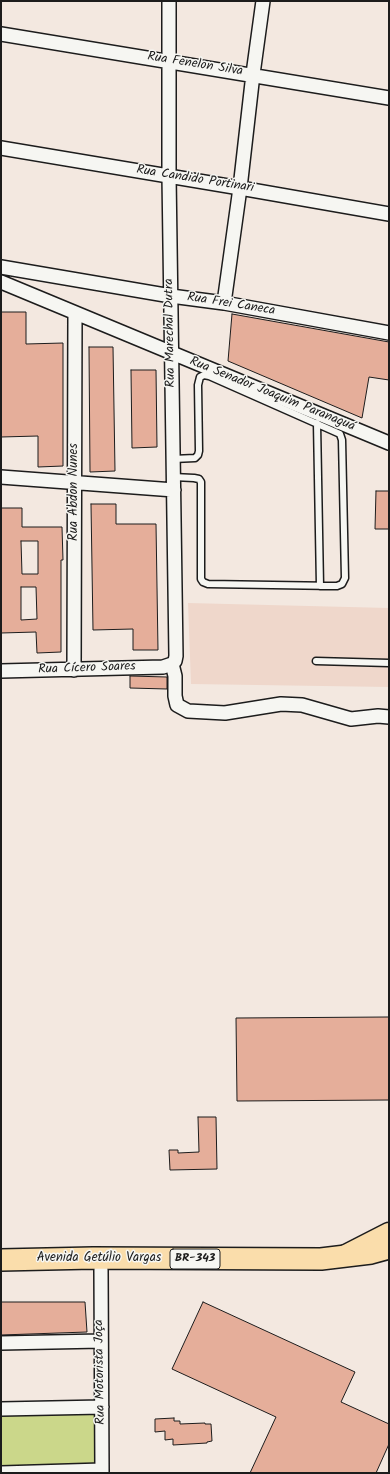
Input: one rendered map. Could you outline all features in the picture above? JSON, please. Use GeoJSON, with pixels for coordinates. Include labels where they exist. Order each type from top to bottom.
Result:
{"type":"FeatureCollection","features":[{"type":"Feature","properties":{"kind":"highway","name":"Avenida Getúlio Vargas"},"geometry":{"type":"LineString","coordinates":[[1,1260],[93,1258],[321,1259],[371,1253],[389,1248]]}},
{"type":"Feature","properties":{"kind":"highway","name":"Avenida Getúlio Vargas"},"geometry":{"type":"LineString","coordinates":[[1,1271],[297,1268],[389,1264]]}},
{"type":"Feature","properties":{"kind":"main road"},"geometry":{"type":"LineString","coordinates":[[345,1256],[389,1233]]}},
{"type":"Feature","properties":{"kind":"street","name":"Rua Marechal Dutra"},"geometry":{"type":"LineString","coordinates":[[169,1],[169,176],[176,656],[175,661],[172,664]]}},
{"type":"Feature","properties":{"kind":"street"},"geometry":{"type":"LineString","coordinates":[[224,303],[240,188],[253,74],[264,1]]}},
{"type":"Feature","properties":{"kind":"street","name":"Rua Fenelon Silva"},"geometry":{"type":"LineString","coordinates":[[1,34],[253,74],[389,98]]}},
{"type":"Feature","properties":{"kind":"street","name":"Rua Candido Portinari"},"geometry":{"type":"LineString","coordinates":[[1,148],[389,214]]}},
{"type":"Feature","properties":{"kind":"street","name":"Rua Frei Caneca"},"geometry":{"type":"LineString","coordinates":[[1,267],[171,296],[224,303],[389,333]]}},
{"type":"Feature","properties":{"kind":"street","name":"Rua Senador Joaquim Paranaguá"},"geometry":{"type":"LineString","coordinates":[[1,282],[389,443]]}},
{"type":"Feature","properties":{"kind":"street","name":"Rua Abdon Nunes"},"geometry":{"type":"LineString","coordinates":[[74,670],[76,313]]}},
{"type":"Feature","properties":{"kind":"street"},"geometry":{"type":"LineString","coordinates":[[1,477],[75,482],[173,484]]}},
{"type":"Feature","properties":{"kind":"street"},"geometry":{"type":"LineString","coordinates":[[172,664],[175,676],[175,696],[177,705],[188,711],[224,713],[281,704],[302,705],[351,719],[378,716],[389,717]]}},
{"type":"Feature","properties":{"kind":"street","name":"Rua Cícero Soares"},"geometry":{"type":"LineString","coordinates":[[1,671],[74,670],[163,666],[172,664]]}},
{"type":"Feature","properties":{"kind":"street","name":"Rua Motorista Joça"},"geometry":{"type":"LineString","coordinates":[[101,1270],[102,1471]]}},
{"type":"Feature","properties":{"kind":"street"},"geometry":{"type":"LineString","coordinates":[[1,1343],[101,1340]]}},
{"type":"Feature","properties":{"kind":"street"},"geometry":{"type":"LineString","coordinates":[[1,1409],[102,1408]]}},
{"type":"Feature","properties":{"kind":"street"},"geometry":{"type":"LineString","coordinates":[[1,1473],[102,1471]]}},
{"type":"Feature","properties":{"kind":"lane"},"geometry":{"type":"LineString","coordinates":[[173,458],[195,458],[198,455],[198,380],[200,376],[204,375],[340,434],[342,440],[344,578],[342,584],[337,586],[320,586],[208,584],[203,582],[201,579],[200,482],[199,479],[194,478],[173,484]]}},
{"type":"Feature","properties":{"kind":"lane"},"geometry":{"type":"LineString","coordinates":[[317,423],[320,586]]}},
{"type":"Feature","properties":{"kind":"lane"},"geometry":{"type":"LineString","coordinates":[[316,661],[389,663]]}},
{"type":"Feature","properties":{"kind":"shaded area"},"geometry":{"type":"Polygon","coordinates":[[[188,603],[389,608],[389,687],[191,684],[188,603]]]}},
{"type":"Feature","properties":{"kind":"green space"},"geometry":{"type":"Polygon","coordinates":[[[97,1413],[97,1463],[1,1466],[1,1415],[97,1413]]]}},
{"type":"Feature","properties":{"kind":"building"},"geometry":{"type":"Polygon","coordinates":[[[1,312],[26,312],[26,344],[63,343],[63,466],[38,467],[38,436],[1,437],[1,312]]]}},
{"type":"Feature","properties":{"kind":"building"},"geometry":{"type":"Polygon","coordinates":[[[232,314],[389,342],[389,380],[369,377],[362,418],[228,361],[232,314]]]}},
{"type":"Feature","properties":{"kind":"building"},"geometry":{"type":"Polygon","coordinates":[[[89,347],[113,347],[115,471],[90,472],[89,347]]]}},
{"type":"Feature","properties":{"kind":"building"},"geometry":{"type":"Polygon","coordinates":[[[131,370],[156,370],[157,447],[132,448],[131,370]]]}},
{"type":"Feature","properties":{"kind":"building"},"geometry":{"type":"Polygon","coordinates":[[[376,491],[389,491],[389,529],[375,529],[376,491]]]}},
{"type":"Feature","properties":{"kind":"building"},"geometry":{"type":"Polygon","coordinates":[[[91,504],[116,504],[116,524],[156,524],[158,650],[133,650],[133,629],[93,630],[91,504]]]}},
{"type":"Feature","properties":{"kind":"building"},"geometry":{"type":"Polygon","coordinates":[[[1,508],[22,508],[22,527],[62,527],[63,560],[61,560],[61,652],[37,653],[36,632],[1,633],[1,508]],[[21,541],[22,574],[38,574],[38,541],[21,541]],[[21,587],[21,620],[37,619],[36,587],[21,587]]]}},
{"type":"Feature","properties":{"kind":"building"},"geometry":{"type":"Polygon","coordinates":[[[130,676],[167,677],[167,689],[130,688],[130,676]]]}},
{"type":"Feature","properties":{"kind":"building"},"geometry":{"type":"Polygon","coordinates":[[[389,1017],[389,1100],[237,1101],[236,1018],[389,1017]]]}},
{"type":"Feature","properties":{"kind":"building"},"geometry":{"type":"Polygon","coordinates":[[[198,1117],[216,1117],[217,1169],[170,1170],[169,1150],[178,1150],[178,1153],[199,1152],[198,1117]]]}},
{"type":"Feature","properties":{"kind":"building"},"geometry":{"type":"Polygon","coordinates":[[[1,1302],[85,1302],[87,1332],[1,1335],[1,1302]]]}},
{"type":"Feature","properties":{"kind":"building"},"geometry":{"type":"Polygon","coordinates":[[[203,1302],[355,1372],[341,1402],[389,1424],[389,1444],[376,1473],[250,1473],[276,1417],[172,1369],[203,1302]]]}},
{"type":"Feature","properties":{"kind":"building"},"geometry":{"type":"Polygon","coordinates":[[[174,1418],[174,1421],[180,1421],[180,1424],[211,1424],[212,1441],[207,1443],[173,1445],[173,1439],[165,1440],[165,1431],[155,1432],[155,1419],[174,1418]]]}}]}
